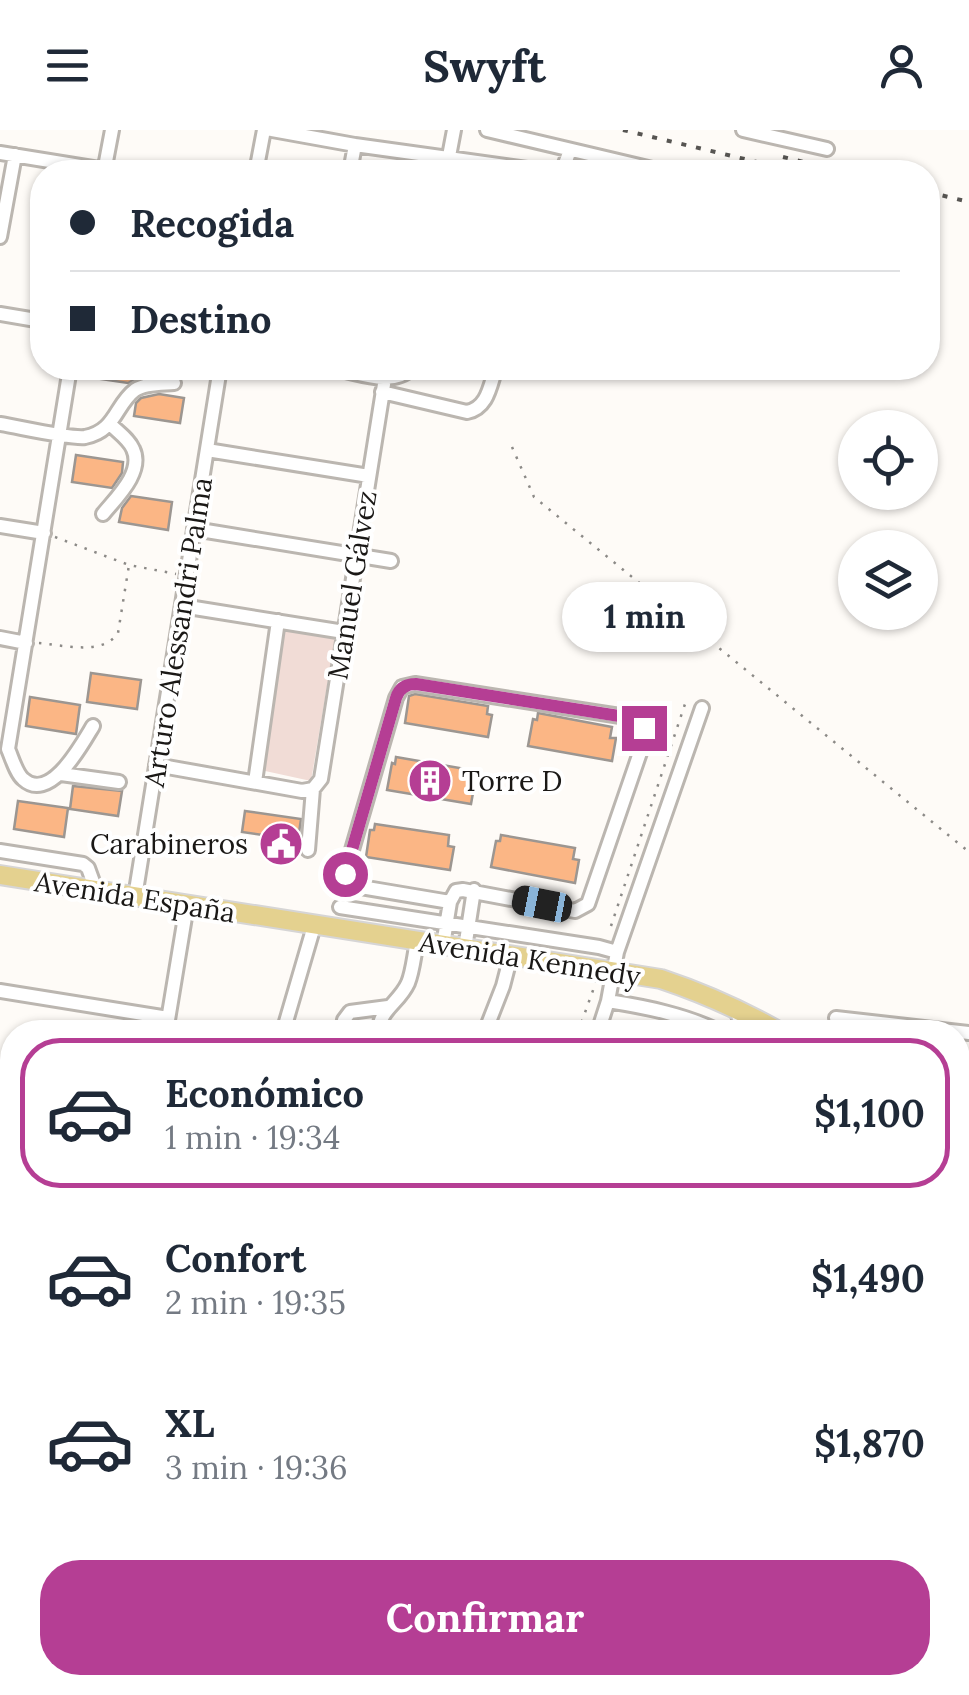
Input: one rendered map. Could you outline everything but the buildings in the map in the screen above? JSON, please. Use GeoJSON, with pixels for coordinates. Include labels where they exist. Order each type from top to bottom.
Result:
{"type":"FeatureCollection","features":[{"type":"Feature","properties":{"kind":"main road","name":"Avenida España"},"geometry":{"type":"LineString","coordinates":[[0,875],[271,918]]}},
{"type":"Feature","properties":{"kind":"main road","name":"Avenida Kennedy"},"geometry":{"type":"LineString","coordinates":[[271,918],[511,955],[609,960],[700,992],[758,1020]]}},
{"type":"Feature","properties":{"kind":"street"},"geometry":{"type":"LineString","coordinates":[[106,160],[112,130]]}},
{"type":"Feature","properties":{"kind":"street"},"geometry":{"type":"LineString","coordinates":[[258,160],[264,130]]}},
{"type":"Feature","properties":{"kind":"street"},"geometry":{"type":"LineString","coordinates":[[272,130],[468,160]]}},
{"type":"Feature","properties":{"kind":"street"},"geometry":{"type":"LineString","coordinates":[[448,160],[454,130]]}},
{"type":"Feature","properties":{"kind":"street"},"geometry":{"type":"LineString","coordinates":[[487,130],[613,160]]}},
{"type":"Feature","properties":{"kind":"street"},"geometry":{"type":"LineString","coordinates":[[743,130],[826,149]]}},
{"type":"Feature","properties":{"kind":"street"},"geometry":{"type":"LineString","coordinates":[[352,160],[355,144]]}},
{"type":"Feature","properties":{"kind":"street"},"geometry":{"type":"LineString","coordinates":[[566,160],[570,150]]}},
{"type":"Feature","properties":{"kind":"street"},"geometry":{"type":"LineString","coordinates":[[0,152],[43,160]]}},
{"type":"Feature","properties":{"kind":"street"},"geometry":{"type":"LineString","coordinates":[[0,237],[15,155]]}},
{"type":"Feature","properties":{"kind":"street"},"geometry":{"type":"LineString","coordinates":[[0,314],[30,319]]}},
{"type":"Feature","properties":{"kind":"street"},"geometry":{"type":"LineString","coordinates":[[68,380],[26,643],[4,748],[22,778],[42,784],[61,774],[93,726]]}},
{"type":"Feature","properties":{"kind":"street","name":"Arturo Alessandri Palma"},"geometry":{"type":"LineString","coordinates":[[136,896],[218,380]]}},
{"type":"Feature","properties":{"kind":"street"},"geometry":{"type":"LineString","coordinates":[[368,380],[467,412],[484,403],[492,380]]}},
{"type":"Feature","properties":{"kind":"street"},"geometry":{"type":"LineString","coordinates":[[384,385],[395,380]]}},
{"type":"Feature","properties":{"kind":"street"},"geometry":{"type":"LineString","coordinates":[[0,424],[82,438],[110,424],[134,391],[174,383]]}},
{"type":"Feature","properties":{"kind":"street","name":"Manuel Gálvez"},"geometry":{"type":"LineString","coordinates":[[308,850],[313,789],[321,779],[384,385]]}},
{"type":"Feature","properties":{"kind":"street"},"geometry":{"type":"LineString","coordinates":[[103,514],[132,476],[136,460],[128,441],[110,424]]}},
{"type":"Feature","properties":{"kind":"street"},"geometry":{"type":"LineString","coordinates":[[207,450],[369,476]]}},
{"type":"Feature","properties":{"kind":"street"},"geometry":{"type":"LineString","coordinates":[[0,526],[44,534]]}},
{"type":"Feature","properties":{"kind":"street"},"geometry":{"type":"LineString","coordinates":[[194,529],[391,561]]}},
{"type":"Feature","properties":{"kind":"street"},"geometry":{"type":"LineString","coordinates":[[182,606],[344,632]]}},
{"type":"Feature","properties":{"kind":"street"},"geometry":{"type":"LineString","coordinates":[[255,782],[278,621]]}},
{"type":"Feature","properties":{"kind":"street"},"geometry":{"type":"LineString","coordinates":[[0,638],[26,643]]}},
{"type":"Feature","properties":{"kind":"street"},"geometry":{"type":"LineString","coordinates":[[443,945],[450,902],[456,892],[474,890],[576,911],[585,907],[644,741],[644,728],[637,720],[416,684],[402,687],[345,874],[355,886],[450,902]]}},
{"type":"Feature","properties":{"kind":"street"},"geometry":{"type":"LineString","coordinates":[[602,1020],[608,1001],[609,960],[702,708]]}},
{"type":"Feature","properties":{"kind":"street"},"geometry":{"type":"LineString","coordinates":[[156,765],[302,791],[313,789]]}},
{"type":"Feature","properties":{"kind":"street"},"geometry":{"type":"LineString","coordinates":[[61,774],[120,782]]}},
{"type":"Feature","properties":{"kind":"street"},"geometry":{"type":"LineString","coordinates":[[0,852],[86,866],[96,890]]}},
{"type":"Feature","properties":{"kind":"street"},"geometry":{"type":"LineString","coordinates":[[466,948],[474,890]]}},
{"type":"Feature","properties":{"kind":"street"},"geometry":{"type":"LineString","coordinates":[[168,1020],[187,905]]}},
{"type":"Feature","properties":{"kind":"street","name":"Avenida Kennedy"},"geometry":{"type":"LineString","coordinates":[[340,908],[468,928],[609,960]]}},
{"type":"Feature","properties":{"kind":"street"},"geometry":{"type":"LineString","coordinates":[[287,1020],[314,926]]}},
{"type":"Feature","properties":{"kind":"street"},"geometry":{"type":"LineString","coordinates":[[381,1020],[410,980],[417,942]]}},
{"type":"Feature","properties":{"kind":"street"},"geometry":{"type":"LineString","coordinates":[[490,1020],[511,955]]}},
{"type":"Feature","properties":{"kind":"street"},"geometry":{"type":"LineString","coordinates":[[0,991],[142,1020]]}},
{"type":"Feature","properties":{"kind":"street","name":"Avenida Kennedy"},"geometry":{"type":"LineString","coordinates":[[608,1001],[687,1020]]}},
{"type":"Feature","properties":{"kind":"street"},"geometry":{"type":"LineString","coordinates":[[344,1020],[350,1012],[388,1007]]}},
{"type":"Feature","properties":{"kind":"street"},"geometry":{"type":"LineString","coordinates":[[736,1008],[740,1020]]}},
{"type":"Feature","properties":{"kind":"street"},"geometry":{"type":"LineString","coordinates":[[836,1018],[853,1020]]}},
{"type":"Feature","properties":{"kind":"path"},"geometry":{"type":"LineString","coordinates":[[512,447],[534,497],[969,852]]}},
{"type":"Feature","properties":{"kind":"path"},"geometry":{"type":"LineString","coordinates":[[44,534],[129,566],[187,576]]}},
{"type":"Feature","properties":{"kind":"path"},"geometry":{"type":"LineString","coordinates":[[26,643],[98,647],[112,642],[118,633],[129,566]]}},
{"type":"Feature","properties":{"kind":"path"},"geometry":{"type":"LineString","coordinates":[[583,1020],[609,960],[612,924],[685,704]]}},
{"type":"Feature","properties":{"kind":"shaded area"},"geometry":{"type":"Polygon","coordinates":[[[278,625],[336,633],[311,781],[256,769],[278,625]]]}},
{"type":"Feature","properties":{"kind":"railway"},"geometry":{"type":"LineString","coordinates":[[623,130],[749,160]]}},
{"type":"Feature","properties":{"kind":"railway"},"geometry":{"type":"LineString","coordinates":[[783,157],[796,160]]}},
{"type":"Feature","properties":{"kind":"railway"},"geometry":{"type":"LineString","coordinates":[[940,195],[969,202]]}},
{"type":"Feature","properties":{"kind":"place","name":"Torre D"},"geometry":{"type":"Point","coordinates":[430,781]}},
{"type":"Feature","properties":{"kind":"place","name":"Carabineros"},"geometry":{"type":"Point","coordinates":[281,844]}},
{"type":"Feature","properties":{"kind":"route"},"geometry":{"type":"LineString","coordinates":[[345,874],[396,698],[406,685],[632,718],[644,728]]}}]}
